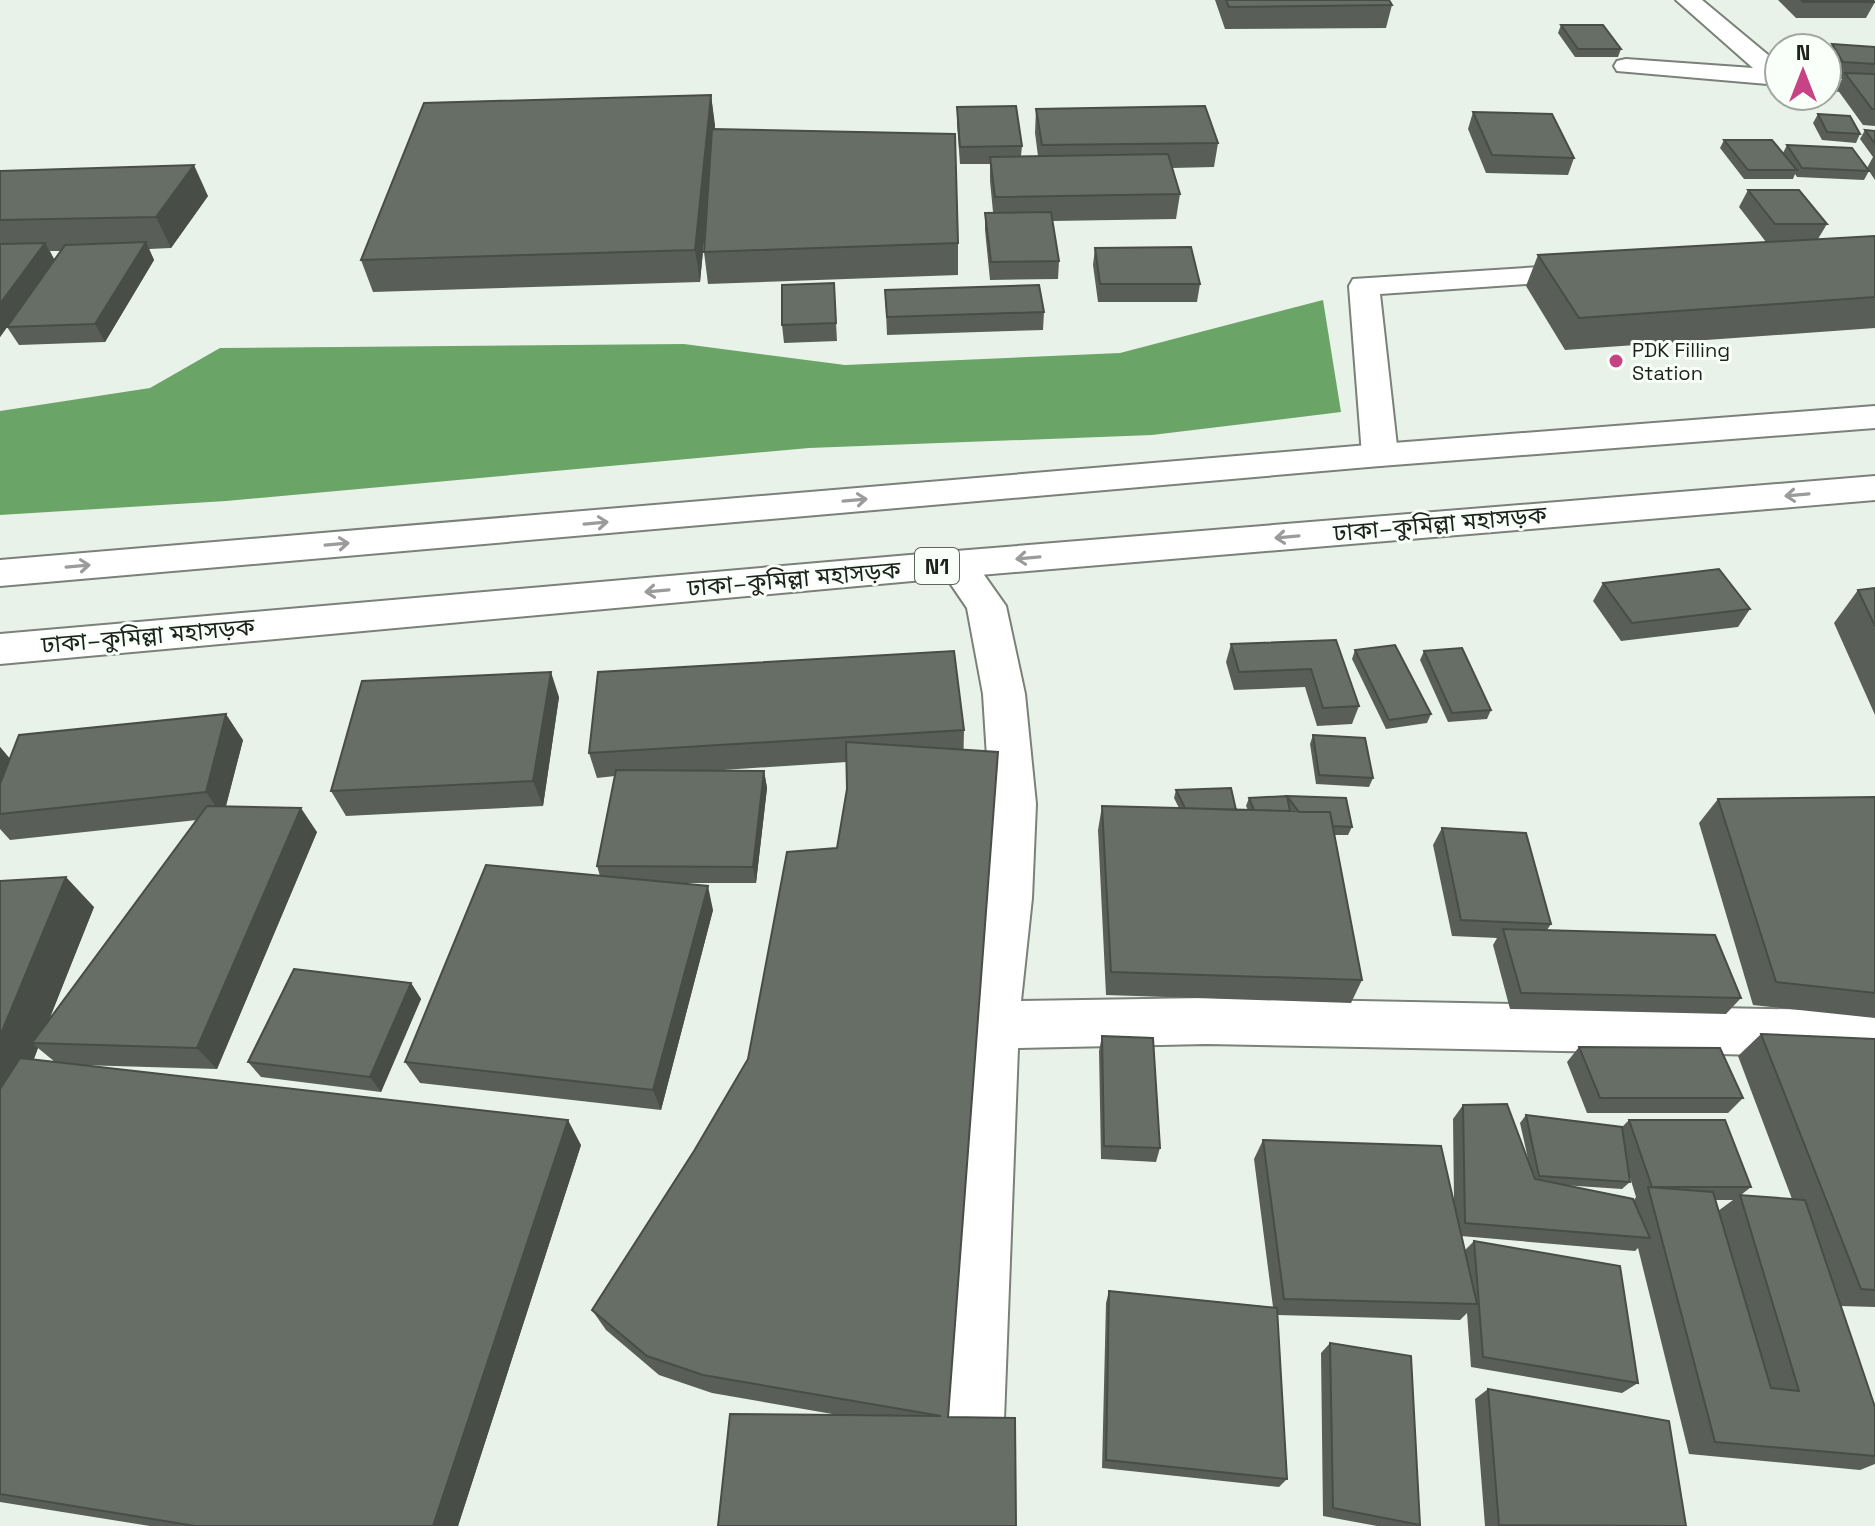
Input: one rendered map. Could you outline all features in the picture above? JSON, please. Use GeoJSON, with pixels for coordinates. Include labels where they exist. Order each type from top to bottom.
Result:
{"type":"FeatureCollection","features":[{"type":"Feature","properties":{"kind":"main road"},"geometry":{"type":"LineString","coordinates":[[1688,0],[1763,64]]}},
{"type":"Feature","properties":{"kind":"main road"},"geometry":{"type":"LineString","coordinates":[[1626,66],[1763,76]]}},
{"type":"Feature","properties":{"kind":"main road"},"geometry":{"type":"LineString","coordinates":[[1843,82],[1875,85]]}},
{"type":"Feature","properties":{"kind":"main road"},"geometry":{"type":"LineString","coordinates":[[1380,455],[1364,286],[1620,271]]}},
{"type":"Feature","properties":{"kind":"main road"},"geometry":{"type":"LineString","coordinates":[[0,573],[1380,455],[1875,417]]}},
{"type":"Feature","properties":{"kind":"main road","name":"ঢাকা–কুমিল্লা মহাসড়ক"},"geometry":{"type":"LineString","coordinates":[[0,649],[956,564],[1875,488]]}},
{"type":"Feature","properties":{"kind":"main road"},"geometry":{"type":"LineString","coordinates":[[956,564],[986,606],[1004,694],[1013,804],[1008,898],[993,1025],[968,1526]]}},
{"type":"Feature","properties":{"kind":"main road"},"geometry":{"type":"LineString","coordinates":[[993,1025],[1255,1021],[1875,1034]]}},
{"type":"Feature","properties":{"kind":"shaded area"},"geometry":{"type":"Polygon","coordinates":[[[1323,300],[1341,412],[1152,435],[809,448],[226,501],[0,515],[0,411],[150,388],[220,348],[684,344],[845,365],[1120,353],[1323,300]]]}},
{"type":"Feature","properties":{"kind":"building"},"geometry":{"type":"Polygon","coordinates":[[[1226,0],[1389,0],[1392,5],[1229,7],[1226,0]]]}},
{"type":"Feature","properties":{"kind":"building"},"geometry":{"type":"Polygon","coordinates":[[[1801,0],[1872,0],[1875,2],[1803,2],[1801,0]]]}},
{"type":"Feature","properties":{"kind":"building"},"geometry":{"type":"Polygon","coordinates":[[[1561,25],[1603,25],[1621,49],[1578,49],[1561,25]]]}},
{"type":"Feature","properties":{"kind":"building"},"geometry":{"type":"Polygon","coordinates":[[[1843,45],[1875,47],[1875,64],[1843,62],[1843,45]]]}},
{"type":"Feature","properties":{"kind":"building"},"geometry":{"type":"Polygon","coordinates":[[[1845,73],[1875,74],[1875,109],[1872,109],[1845,73]]]}},
{"type":"Feature","properties":{"kind":"building"},"geometry":{"type":"Polygon","coordinates":[[[711,95],[695,250],[361,260],[424,103],[711,95]]]}},
{"type":"Feature","properties":{"kind":"building"},"geometry":{"type":"Polygon","coordinates":[[[1016,106],[1022,146],[960,147],[957,107],[1016,106]]]}},
{"type":"Feature","properties":{"kind":"building"},"geometry":{"type":"Polygon","coordinates":[[[1205,106],[1218,143],[1042,145],[1036,109],[1205,106]]]}},
{"type":"Feature","properties":{"kind":"building"},"geometry":{"type":"Polygon","coordinates":[[[1473,112],[1552,114],[1574,158],[1492,155],[1473,112]]]}},
{"type":"Feature","properties":{"kind":"building"},"geometry":{"type":"Polygon","coordinates":[[[1818,114],[1850,116],[1860,134],[1827,132],[1818,114]]]}},
{"type":"Feature","properties":{"kind":"building"},"geometry":{"type":"Polygon","coordinates":[[[712,129],[955,134],[958,243],[704,252],[712,129]]]}},
{"type":"Feature","properties":{"kind":"building"},"geometry":{"type":"Polygon","coordinates":[[[1865,130],[1875,131],[1875,144],[1865,130]]]}},
{"type":"Feature","properties":{"kind":"building"},"geometry":{"type":"Polygon","coordinates":[[[1724,140],[1772,140],[1797,170],[1748,170],[1724,140]]]}},
{"type":"Feature","properties":{"kind":"building"},"geometry":{"type":"Polygon","coordinates":[[[1787,145],[1852,148],[1869,171],[1802,168],[1787,145]]]}},
{"type":"Feature","properties":{"kind":"building"},"geometry":{"type":"Polygon","coordinates":[[[1168,154],[1180,194],[995,197],[990,157],[1168,154]]]}},
{"type":"Feature","properties":{"kind":"building"},"geometry":{"type":"Polygon","coordinates":[[[194,165],[156,217],[0,220],[0,171],[194,165]]]}},
{"type":"Feature","properties":{"kind":"building"},"geometry":{"type":"Polygon","coordinates":[[[1748,190],[1799,190],[1827,224],[1775,224],[1748,190]]]}},
{"type":"Feature","properties":{"kind":"building"},"geometry":{"type":"Polygon","coordinates":[[[1051,212],[1059,261],[991,262],[985,213],[1051,212]]]}},
{"type":"Feature","properties":{"kind":"building"},"geometry":{"type":"Polygon","coordinates":[[[1875,236],[1875,297],[1579,318],[1538,255],[1875,236]]]}},
{"type":"Feature","properties":{"kind":"building"},"geometry":{"type":"Polygon","coordinates":[[[146,242],[95,324],[7,327],[65,245],[146,242]]]}},
{"type":"Feature","properties":{"kind":"building"},"geometry":{"type":"Polygon","coordinates":[[[45,243],[0,304],[0,244],[45,243]]]}},
{"type":"Feature","properties":{"kind":"building"},"geometry":{"type":"Polygon","coordinates":[[[1191,247],[1200,284],[1100,284],[1095,248],[1191,247]]]}},
{"type":"Feature","properties":{"kind":"building"},"geometry":{"type":"Polygon","coordinates":[[[834,283],[836,323],[782,325],[782,285],[834,283]]]}},
{"type":"Feature","properties":{"kind":"building"},"geometry":{"type":"Polygon","coordinates":[[[1039,285],[1044,312],[887,317],[885,290],[1039,285]]]}},
{"type":"Feature","properties":{"kind":"building"},"geometry":{"type":"Polygon","coordinates":[[[1719,569],[1750,609],[1632,623],[1603,583],[1719,569]]]}},
{"type":"Feature","properties":{"kind":"building"},"geometry":{"type":"Polygon","coordinates":[[[1875,588],[1875,626],[1858,590],[1875,588]]]}},
{"type":"Feature","properties":{"kind":"building"},"geometry":{"type":"Polygon","coordinates":[[[1336,640],[1359,706],[1323,708],[1311,669],[1239,672],[1231,644],[1336,640]]]}},
{"type":"Feature","properties":{"kind":"building"},"geometry":{"type":"Polygon","coordinates":[[[1395,645],[1431,714],[1389,720],[1355,650],[1395,645]]]}},
{"type":"Feature","properties":{"kind":"building"},"geometry":{"type":"Polygon","coordinates":[[[1462,648],[1491,710],[1452,713],[1424,651],[1462,648]]]}},
{"type":"Feature","properties":{"kind":"building"},"geometry":{"type":"Polygon","coordinates":[[[954,651],[964,730],[589,753],[598,672],[954,651]]]}},
{"type":"Feature","properties":{"kind":"building"},"geometry":{"type":"Polygon","coordinates":[[[551,672],[533,781],[331,791],[362,681],[551,672]]]}},
{"type":"Feature","properties":{"kind":"building"},"geometry":{"type":"Polygon","coordinates":[[[226,714],[206,792],[0,814],[0,784],[19,735],[226,714]]]}},
{"type":"Feature","properties":{"kind":"building"},"geometry":{"type":"Polygon","coordinates":[[[1313,735],[1365,738],[1373,778],[1319,775],[1313,735]]]}},
{"type":"Feature","properties":{"kind":"building"},"geometry":{"type":"Polygon","coordinates":[[[846,742],[998,752],[948,1417],[1015,1418],[1016,1526],[718,1526],[730,1414],[941,1416],[703,1375],[647,1356],[592,1310],[694,1151],[748,1059],[787,852],[837,848],[847,789],[846,742]]]}},
{"type":"Feature","properties":{"kind":"building"},"geometry":{"type":"Polygon","coordinates":[[[616,770],[764,771],[753,867],[597,866],[616,770]]]}},
{"type":"Feature","properties":{"kind":"building"},"geometry":{"type":"Polygon","coordinates":[[[1231,788],[1236,810],[1185,808],[1176,790],[1231,788]]]}},
{"type":"Feature","properties":{"kind":"building"},"geometry":{"type":"Polygon","coordinates":[[[1287,796],[1290,811],[1254,810],[1249,798],[1287,796]]]}},
{"type":"Feature","properties":{"kind":"building"},"geometry":{"type":"Polygon","coordinates":[[[1287,796],[1346,798],[1352,827],[1333,826],[1330,812],[1299,812],[1287,796]]]}},
{"type":"Feature","properties":{"kind":"building"},"geometry":{"type":"Polygon","coordinates":[[[1875,797],[1875,993],[1776,982],[1718,799],[1875,797]]]}},
{"type":"Feature","properties":{"kind":"building"},"geometry":{"type":"Polygon","coordinates":[[[207,806],[301,808],[197,1048],[32,1043],[207,806]]]}},
{"type":"Feature","properties":{"kind":"building"},"geometry":{"type":"Polygon","coordinates":[[[1102,806],[1330,812],[1362,980],[1111,972],[1102,806]]]}},
{"type":"Feature","properties":{"kind":"building"},"geometry":{"type":"Polygon","coordinates":[[[1442,828],[1526,833],[1551,924],[1461,920],[1442,828]]]}},
{"type":"Feature","properties":{"kind":"building"},"geometry":{"type":"Polygon","coordinates":[[[486,865],[708,886],[653,1090],[405,1062],[486,865]]]}},
{"type":"Feature","properties":{"kind":"building"},"geometry":{"type":"Polygon","coordinates":[[[66,877],[0,1036],[0,881],[66,877]]]}},
{"type":"Feature","properties":{"kind":"building"},"geometry":{"type":"Polygon","coordinates":[[[1503,929],[1715,935],[1741,998],[1521,993],[1503,929]]]}},
{"type":"Feature","properties":{"kind":"building"},"geometry":{"type":"Polygon","coordinates":[[[294,969],[411,983],[370,1077],[248,1062],[294,969]]]}},
{"type":"Feature","properties":{"kind":"building"},"geometry":{"type":"Polygon","coordinates":[[[1761,1034],[1875,1039],[1875,1290],[1861,1289],[1761,1034]]]}},
{"type":"Feature","properties":{"kind":"building"},"geometry":{"type":"Polygon","coordinates":[[[1102,1036],[1153,1038],[1160,1148],[1104,1146],[1102,1036]]]}},
{"type":"Feature","properties":{"kind":"building"},"geometry":{"type":"Polygon","coordinates":[[[1579,1047],[1720,1048],[1743,1098],[1600,1098],[1579,1047]]]}},
{"type":"Feature","properties":{"kind":"building"},"geometry":{"type":"Polygon","coordinates":[[[20,1058],[568,1120],[433,1526],[195,1526],[0,1494],[0,1089],[20,1058]]]}},
{"type":"Feature","properties":{"kind":"building"},"geometry":{"type":"Polygon","coordinates":[[[1507,1104],[1535,1179],[1633,1199],[1650,1238],[1465,1223],[1463,1105],[1507,1104]]]}},
{"type":"Feature","properties":{"kind":"building"},"geometry":{"type":"Polygon","coordinates":[[[1526,1115],[1622,1127],[1630,1182],[1539,1176],[1526,1115]]]}},
{"type":"Feature","properties":{"kind":"building"},"geometry":{"type":"Polygon","coordinates":[[[1629,1120],[1725,1120],[1751,1187],[1652,1187],[1629,1120]]]}},
{"type":"Feature","properties":{"kind":"building"},"geometry":{"type":"Polygon","coordinates":[[[1263,1140],[1441,1146],[1477,1304],[1284,1299],[1263,1140]]]}},
{"type":"Feature","properties":{"kind":"building"},"geometry":{"type":"Polygon","coordinates":[[[1648,1187],[1713,1192],[1771,1388],[1799,1391],[1740,1195],[1805,1200],[1875,1407],[1875,1456],[1715,1442],[1648,1187]]]}},
{"type":"Feature","properties":{"kind":"building"},"geometry":{"type":"Polygon","coordinates":[[[1474,1241],[1620,1266],[1638,1383],[1483,1357],[1474,1241]]]}},
{"type":"Feature","properties":{"kind":"building"},"geometry":{"type":"Polygon","coordinates":[[[1109,1291],[1277,1308],[1287,1479],[1106,1460],[1109,1291]]]}},
{"type":"Feature","properties":{"kind":"building"},"geometry":{"type":"Polygon","coordinates":[[[1330,1343],[1411,1356],[1420,1525],[1333,1508],[1330,1343]]]}},
{"type":"Feature","properties":{"kind":"building"},"geometry":{"type":"Polygon","coordinates":[[[1488,1389],[1669,1421],[1686,1526],[1499,1525],[1488,1389]]]}},
{"type":"Feature","properties":{"kind":"place","name":"PDK Filling Station"},"geometry":{"type":"Point","coordinates":[1616,361]}}]}
